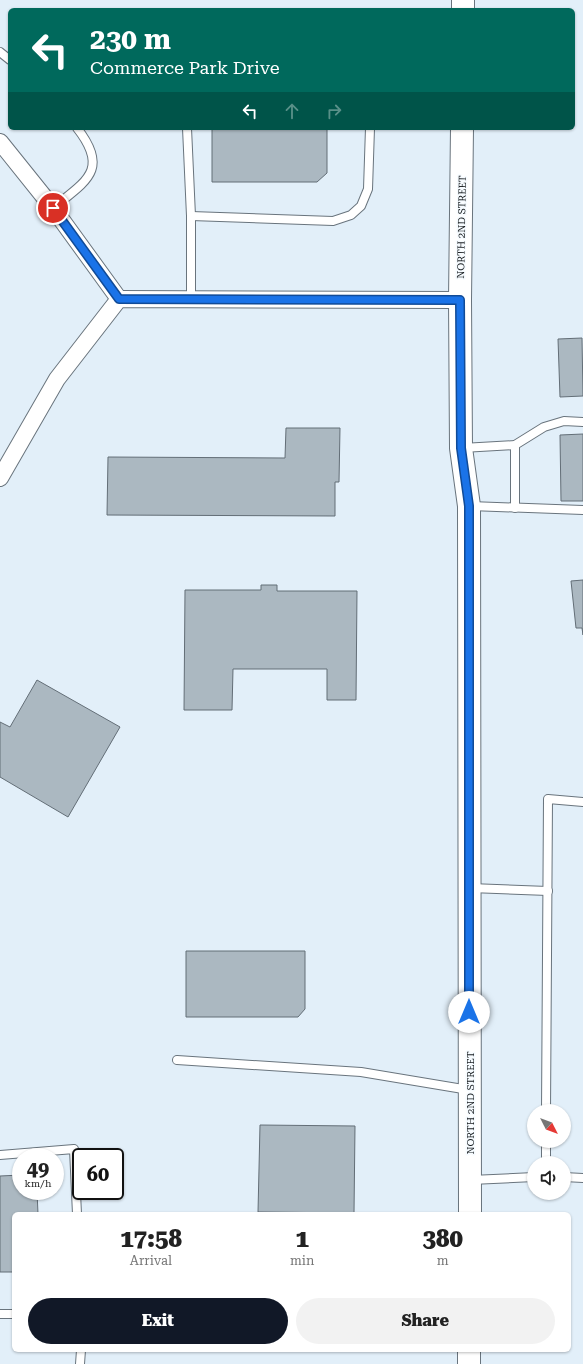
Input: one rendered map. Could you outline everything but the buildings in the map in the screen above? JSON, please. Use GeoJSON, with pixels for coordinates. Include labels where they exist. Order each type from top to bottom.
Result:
{"type":"FeatureCollection","features":[{"type":"Feature","properties":{"kind":"main road","name":"NORTH 2ND STREET"},"geometry":{"type":"LineString","coordinates":[[462,130],[460,300],[461,448],[469,506],[468,888],[470,1212]]}},
{"type":"Feature","properties":{"kind":"main road"},"geometry":{"type":"LineString","coordinates":[[469,1352],[469,1364]]}},
{"type":"Feature","properties":{"kind":"street"},"geometry":{"type":"LineString","coordinates":[[0,142],[53,208],[119,299]]}},
{"type":"Feature","properties":{"kind":"street"},"geometry":{"type":"LineString","coordinates":[[119,299],[460,300]]}},
{"type":"Feature","properties":{"kind":"street"},"geometry":{"type":"LineString","coordinates":[[0,478],[57,380],[119,299]]}},
{"type":"Feature","properties":{"kind":"lane"},"geometry":{"type":"LineString","coordinates":[[0,52],[8,58]]}},
{"type":"Feature","properties":{"kind":"lane"},"geometry":{"type":"LineString","coordinates":[[53,208],[90,176],[94,163],[92,151],[80,130]]}},
{"type":"Feature","properties":{"kind":"lane"},"geometry":{"type":"LineString","coordinates":[[187,130],[191,216],[191,300]]}},
{"type":"Feature","properties":{"kind":"lane"},"geometry":{"type":"LineString","coordinates":[[191,216],[333,221],[351,215],[361,206],[368,189],[370,130]]}},
{"type":"Feature","properties":{"kind":"lane"},"geometry":{"type":"LineString","coordinates":[[461,448],[515,445],[544,427],[564,421],[583,422]]}},
{"type":"Feature","properties":{"kind":"lane"},"geometry":{"type":"LineString","coordinates":[[515,445],[515,508]]}},
{"type":"Feature","properties":{"kind":"lane"},"geometry":{"type":"LineString","coordinates":[[469,506],[583,510]]}},
{"type":"Feature","properties":{"kind":"lane"},"geometry":{"type":"LineString","coordinates":[[546,1104],[548,799],[583,802]]}},
{"type":"Feature","properties":{"kind":"lane"},"geometry":{"type":"LineString","coordinates":[[468,888],[548,891]]}},
{"type":"Feature","properties":{"kind":"lane"},"geometry":{"type":"LineString","coordinates":[[177,1060],[361,1072],[470,1090]]}},
{"type":"Feature","properties":{"kind":"lane"},"geometry":{"type":"LineString","coordinates":[[0,1155],[74,1149],[77,1212]]}},
{"type":"Feature","properties":{"kind":"lane"},"geometry":{"type":"LineString","coordinates":[[470,1180],[527,1177]]}},
{"type":"Feature","properties":{"kind":"lane"},"geometry":{"type":"LineString","coordinates":[[571,1177],[583,1178]]}},
{"type":"Feature","properties":{"kind":"lane"},"geometry":{"type":"LineString","coordinates":[[0,1314],[12,1314]]}},
{"type":"Feature","properties":{"kind":"lane"},"geometry":{"type":"LineString","coordinates":[[80,1364],[81,1352]]}},
{"type":"Feature","properties":{"kind":"route"},"geometry":{"type":"LineString","coordinates":[[53,208],[119,299],[460,300],[461,448],[469,506],[469,1012]]}}]}
